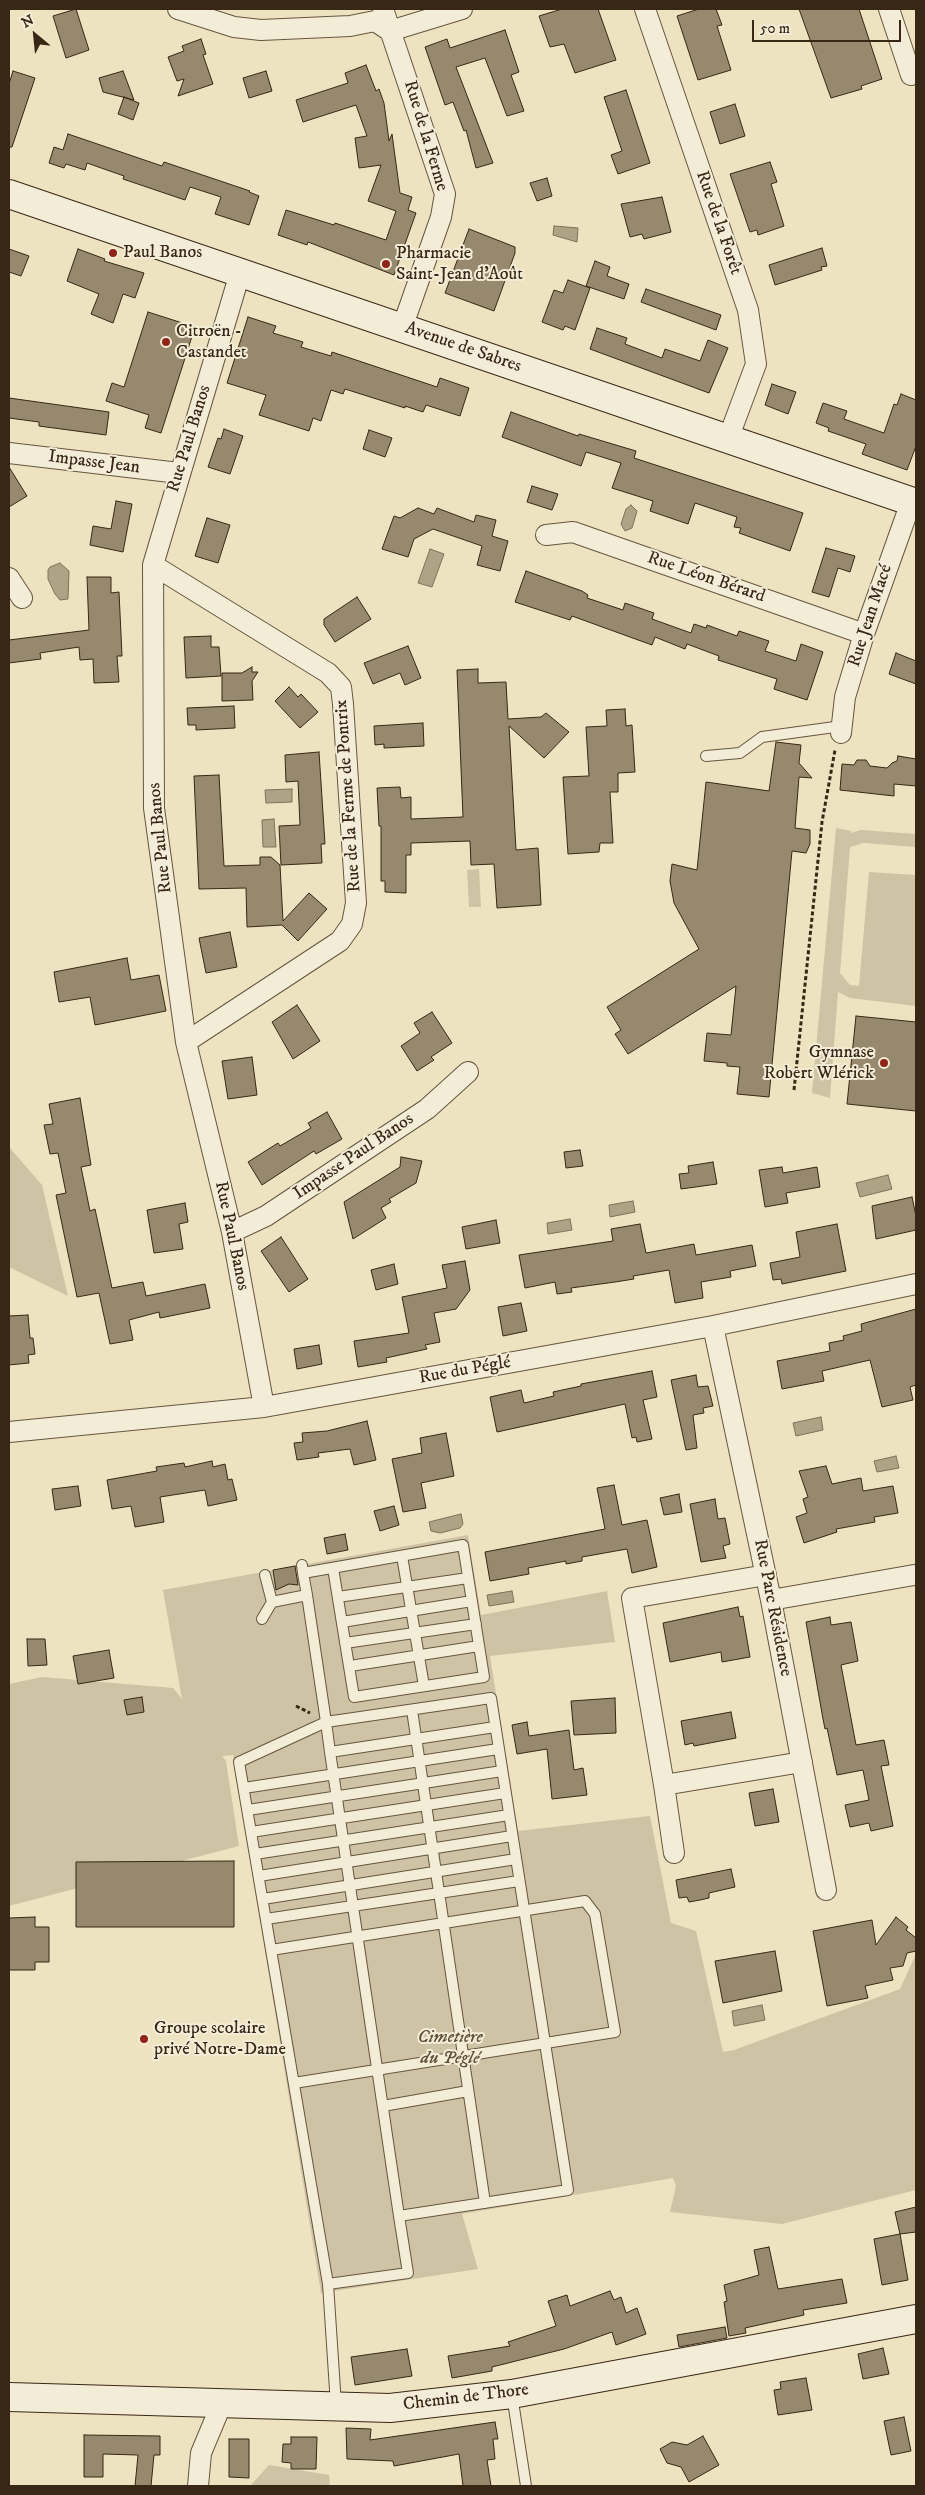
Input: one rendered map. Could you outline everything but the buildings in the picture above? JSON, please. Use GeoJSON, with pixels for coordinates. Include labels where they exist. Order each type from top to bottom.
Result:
{"type":"FeatureCollection","features":[{"type":"Feature","properties":{"kind":"main road","name":"Avenue de Sabres"},"geometry":{"type":"LineString","coordinates":[[9,194],[914,502]]}},
{"type":"Feature","properties":{"kind":"main road","name":"Chemin de Thore"},"geometry":{"type":"LineString","coordinates":[[9,2396],[390,2408],[512,2394],[916,2319]]}},
{"type":"Feature","properties":{"kind":"street"},"geometry":{"type":"LineString","coordinates":[[178,9],[234,27],[261,30],[350,26],[374,21],[390,30],[462,9]]}},
{"type":"Feature","properties":{"kind":"street","name":"Rue de la Ferme"},"geometry":{"type":"LineString","coordinates":[[383,9],[445,194],[441,217],[402,328]]}},
{"type":"Feature","properties":{"kind":"street","name":"Rue de la Forêt"},"geometry":{"type":"LineString","coordinates":[[645,9],[748,310],[756,364],[728,439]]}},
{"type":"Feature","properties":{"kind":"street"},"geometry":{"type":"LineString","coordinates":[[889,9],[911,75]]}},
{"type":"Feature","properties":{"kind":"street","name":"Rue Paul Banos"},"geometry":{"type":"LineString","coordinates":[[240,272],[153,565],[154,808],[186,1042],[232,1232],[264,1407]]}},
{"type":"Feature","properties":{"kind":"street","name":"Impasse Jean"},"geometry":{"type":"LineString","coordinates":[[9,453],[179,473]]}},
{"type":"Feature","properties":{"kind":"street","name":"Rue Jean Macé"},"geometry":{"type":"LineString","coordinates":[[842,729],[845,697],[864,634],[914,502]]}},
{"type":"Feature","properties":{"kind":"street","name":"Rue Léon Bérard"},"geometry":{"type":"LineString","coordinates":[[546,535],[573,532],[864,634]]}},
{"type":"Feature","properties":{"kind":"street","name":"Rue de la Ferme de Pontrix"},"geometry":{"type":"LineString","coordinates":[[153,565],[328,673],[341,687],[344,704],[356,903],[352,924],[340,941],[186,1042]]}},
{"type":"Feature","properties":{"kind":"street"},"geometry":{"type":"LineString","coordinates":[[9,578],[22,598]]}},
{"type":"Feature","properties":{"kind":"street","name":"Impasse Paul Banos"},"geometry":{"type":"LineString","coordinates":[[232,1232],[266,1216],[427,1109],[468,1072]]}},
{"type":"Feature","properties":{"kind":"street","name":"Rue du Péglé"},"geometry":{"type":"LineString","coordinates":[[9,1432],[264,1407],[713,1326],[916,1284]]}},
{"type":"Feature","properties":{"kind":"street","name":"Rue Parc Résidence"},"geometry":{"type":"LineString","coordinates":[[713,1326],[766,1575],[826,1890]]}},
{"type":"Feature","properties":{"kind":"street"},"geometry":{"type":"LineString","coordinates":[[674,1853],[664,1785],[627,1616],[632,1598],[766,1575]]}},
{"type":"Feature","properties":{"kind":"street"},"geometry":{"type":"LineString","coordinates":[[771,1600],[914,1575]]}},
{"type":"Feature","properties":{"kind":"street"},"geometry":{"type":"LineString","coordinates":[[664,1785],[802,1762]]}},
{"type":"Feature","properties":{"kind":"street"},"geometry":{"type":"LineString","coordinates":[[198,2486],[202,2453],[222,2403]]}},
{"type":"Feature","properties":{"kind":"lane"},"geometry":{"type":"LineString","coordinates":[[706,756],[740,753],[762,737],[842,729]]}},
{"type":"Feature","properties":{"kind":"lane"},"geometry":{"type":"LineString","coordinates":[[328,2284],[408,2273],[303,1569],[333,1568],[463,1545],[484,1677],[354,1697],[333,1568]]}},
{"type":"Feature","properties":{"kind":"lane"},"geometry":{"type":"LineString","coordinates":[[402,1556],[424,1686]]}},
{"type":"Feature","properties":{"kind":"lane"},"geometry":{"type":"LineString","coordinates":[[262,1619],[272,1602],[265,1574]]}},
{"type":"Feature","properties":{"kind":"lane"},"geometry":{"type":"LineString","coordinates":[[338,1597],[468,1578]]}},
{"type":"Feature","properties":{"kind":"lane"},"geometry":{"type":"LineString","coordinates":[[272,1602],[307,1596]]}},
{"type":"Feature","properties":{"kind":"lane"},"geometry":{"type":"LineString","coordinates":[[342,1622],[472,1601]]}},
{"type":"Feature","properties":{"kind":"lane"},"geometry":{"type":"LineString","coordinates":[[346,1643],[476,1624]]}},
{"type":"Feature","properties":{"kind":"lane"},"geometry":{"type":"LineString","coordinates":[[350,1666],[479,1646]]}},
{"type":"Feature","properties":{"kind":"lane"},"geometry":{"type":"LineString","coordinates":[[336,2406],[328,2284],[239,1762],[326,1722],[490,1698],[568,2190],[399,2216]]}},
{"type":"Feature","properties":{"kind":"lane"},"geometry":{"type":"LineString","coordinates":[[412,1710],[485,2203]]}},
{"type":"Feature","properties":{"kind":"lane"},"geometry":{"type":"LineString","coordinates":[[330,1752],[495,1727]]}},
{"type":"Feature","properties":{"kind":"lane"},"geometry":{"type":"LineString","coordinates":[[244,1788],[498,1749]]}},
{"type":"Feature","properties":{"kind":"lane"},"geometry":{"type":"LineString","coordinates":[[248,1810],[502,1771]]}},
{"type":"Feature","properties":{"kind":"lane"},"geometry":{"type":"LineString","coordinates":[[251,1832],[505,1793]]}},
{"type":"Feature","properties":{"kind":"lane"},"geometry":{"type":"LineString","coordinates":[[255,1854],[509,1815]]}},
{"type":"Feature","properties":{"kind":"lane"},"geometry":{"type":"LineString","coordinates":[[259,1876],[512,1836]]}},
{"type":"Feature","properties":{"kind":"lane"},"geometry":{"type":"LineString","coordinates":[[263,1899],[516,1859]]}},
{"type":"Feature","properties":{"kind":"lane"},"geometry":{"type":"LineString","coordinates":[[266,1920],[519,1881]]}},
{"type":"Feature","properties":{"kind":"lane"},"geometry":{"type":"LineString","coordinates":[[271,1950],[585,1902],[595,1914],[615,2032],[294,2083]]}},
{"type":"Feature","properties":{"kind":"lane"},"geometry":{"type":"LineString","coordinates":[[383,2106],[468,2091]]}},
{"type":"Feature","properties":{"kind":"lane"},"geometry":{"type":"LineString","coordinates":[[512,2394],[526,2486]]}},
{"type":"Feature","properties":{"kind":"path"},"geometry":{"type":"LineString","coordinates":[[794,1090],[822,822],[833,769],[836,743],[842,729]]}},
{"type":"Feature","properties":{"kind":"green space"},"geometry":{"type":"Polygon","coordinates":[[[836,828],[851,831],[851,833],[861,830],[916,834],[916,847],[864,843],[850,847],[840,973],[850,985],[859,986],[869,872],[916,875],[916,1006],[850,998],[838,992],[830,1098],[812,1093],[836,828]]]}},
{"type":"Feature","properties":{"kind":"green space"},"geometry":{"type":"Polygon","coordinates":[[[479,869],[481,907],[469,907],[467,870],[479,869]]]}},
{"type":"Feature","properties":{"kind":"green space"},"geometry":{"type":"Polygon","coordinates":[[[9,1147],[42,1185],[68,1296],[9,1267],[9,1147]]]}},
{"type":"Feature","properties":{"kind":"green space","name":"Cimetière du Péglé"},"geometry":{"type":"Polygon","coordinates":[[[468,1535],[481,1615],[607,1591],[615,1642],[490,1656],[518,1831],[650,1816],[671,1923],[696,1931],[723,2052],[734,2050],[900,1989],[916,1954],[916,2190],[782,2224],[670,2212],[676,2186],[673,2178],[462,2214],[478,2269],[321,2293],[233,1755],[222,1756],[226,1761],[239,1846],[9,1906],[9,1684],[42,1677],[173,1688],[182,1699],[163,1590],[468,1535]]]}},
{"type":"Feature","properties":{"kind":"green space"},"geometry":{"type":"Polygon","coordinates":[[[269,2465],[329,2475],[330,2486],[250,2486],[269,2465]]]}},
{"type":"Feature","properties":{"kind":"shaded area"},"geometry":{"type":"Polygon","coordinates":[[[554,226],[578,228],[577,242],[553,235],[554,226]]]}},
{"type":"Feature","properties":{"kind":"shaded area"},"geometry":{"type":"Polygon","coordinates":[[[631,505],[637,511],[632,528],[625,531],[621,524],[626,509],[631,505]]]}},
{"type":"Feature","properties":{"kind":"shaded area"},"geometry":{"type":"Polygon","coordinates":[[[430,549],[444,554],[432,587],[418,583],[430,549]]]}},
{"type":"Feature","properties":{"kind":"shaded area"},"geometry":{"type":"Polygon","coordinates":[[[60,563],[69,571],[68,599],[60,600],[48,579],[48,570],[50,567],[60,563]]]}},
{"type":"Feature","properties":{"kind":"shaded area"},"geometry":{"type":"Polygon","coordinates":[[[292,789],[292,802],[266,803],[265,790],[292,789]]]}},
{"type":"Feature","properties":{"kind":"shaded area"},"geometry":{"type":"Polygon","coordinates":[[[274,819],[276,847],[263,847],[262,820],[274,819]]]}},
{"type":"Feature","properties":{"kind":"shaded area"},"geometry":{"type":"Polygon","coordinates":[[[888,1175],[892,1189],[860,1197],[856,1183],[888,1175]]]}},
{"type":"Feature","properties":{"kind":"shaded area"},"geometry":{"type":"Polygon","coordinates":[[[633,1201],[635,1212],[610,1217],[609,1205],[633,1201]]]}},
{"type":"Feature","properties":{"kind":"shaded area"},"geometry":{"type":"Polygon","coordinates":[[[570,1219],[572,1230],[548,1234],[547,1223],[570,1219]]]}},
{"type":"Feature","properties":{"kind":"shaded area"},"geometry":{"type":"Polygon","coordinates":[[[821,1417],[823,1430],[796,1436],[793,1423],[821,1417]]]}},
{"type":"Feature","properties":{"kind":"shaded area"},"geometry":{"type":"Polygon","coordinates":[[[896,1456],[899,1468],[877,1472],[874,1461],[896,1456]]]}},
{"type":"Feature","properties":{"kind":"shaded area"},"geometry":{"type":"Polygon","coordinates":[[[461,1514],[463,1524],[460,1528],[440,1533],[431,1531],[429,1522],[461,1514]]]}},
{"type":"Feature","properties":{"kind":"shaded area"},"geometry":{"type":"Polygon","coordinates":[[[512,1591],[514,1602],[489,1606],[487,1595],[512,1591]]]}},
{"type":"Feature","properties":{"kind":"shaded area"},"geometry":{"type":"Polygon","coordinates":[[[762,2005],[765,2020],[734,2026],[732,2011],[762,2005]]]}},
{"type":"Feature","properties":{"kind":"place","name":"Paul Banos"},"geometry":{"type":"Point","coordinates":[113,253]}},
{"type":"Feature","properties":{"kind":"place","name":"Pharmacie Saint-Jean d'Août"},"geometry":{"type":"Point","coordinates":[386,264]}},
{"type":"Feature","properties":{"kind":"place","name":"Citroën - Castandet"},"geometry":{"type":"Point","coordinates":[166,342]}},
{"type":"Feature","properties":{"kind":"place","name":"Gymnase Robert Wlérick"},"geometry":{"type":"Point","coordinates":[884,1063]}},
{"type":"Feature","properties":{"kind":"place","name":"Groupe scolaire privé Notre-Dame"},"geometry":{"type":"Point","coordinates":[144,2039]}}]}
